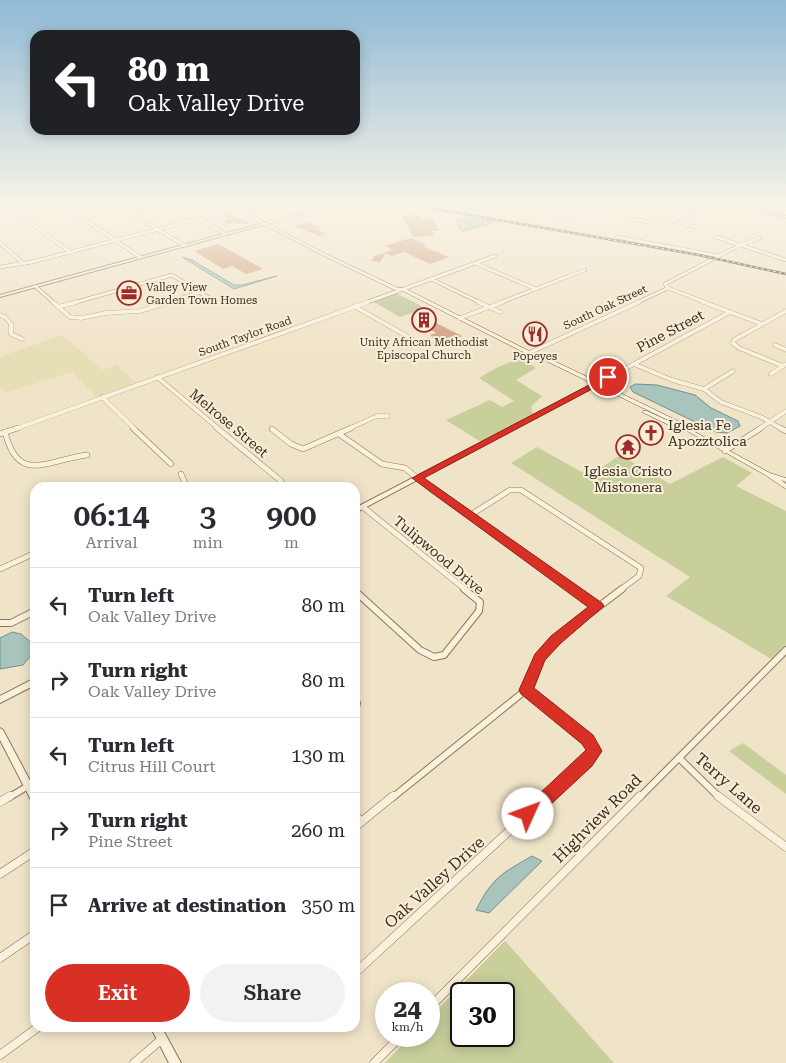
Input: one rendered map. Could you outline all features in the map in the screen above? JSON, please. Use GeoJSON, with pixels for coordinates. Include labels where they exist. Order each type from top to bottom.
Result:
{"type":"FeatureCollection","features":[{"type":"Feature","properties":{"kind":"main road"},"geometry":{"type":"LineString","coordinates":[[323,254],[361,273],[402,289],[529,353],[542,357],[594,385],[669,418],[768,474],[786,487]]}},
{"type":"Feature","properties":{"kind":"main road"},"geometry":{"type":"LineString","coordinates":[[768,474],[786,480]]}},
{"type":"Feature","properties":{"kind":"street"},"geometry":{"type":"LineString","coordinates":[[12,254],[24,264]]}},
{"type":"Feature","properties":{"kind":"street"},"geometry":{"type":"LineString","coordinates":[[0,267],[24,264],[64,254]]}},
{"type":"Feature","properties":{"kind":"street"},"geometry":{"type":"LineString","coordinates":[[134,254],[140,258]]}},
{"type":"Feature","properties":{"kind":"street"},"geometry":{"type":"LineString","coordinates":[[0,296],[156,254]]}},
{"type":"Feature","properties":{"kind":"street"},"geometry":{"type":"LineString","coordinates":[[706,254],[719,256]]}},
{"type":"Feature","properties":{"kind":"street","name":"South Oak Street"},"geometry":{"type":"LineString","coordinates":[[529,353],[668,288],[665,284],[724,254]]}},
{"type":"Feature","properties":{"kind":"street"},"geometry":{"type":"LineString","coordinates":[[765,254],[786,260]]}},
{"type":"Feature","properties":{"kind":"street","name":"South Taylor Road"},"geometry":{"type":"LineString","coordinates":[[2,433],[496,256]]}},
{"type":"Feature","properties":{"kind":"street"},"geometry":{"type":"LineString","coordinates":[[476,264],[536,289]]}},
{"type":"Feature","properties":{"kind":"street"},"geometry":{"type":"LineString","coordinates":[[460,318],[585,270]]}},
{"type":"Feature","properties":{"kind":"street"},"geometry":{"type":"LineString","coordinates":[[58,306],[165,276],[178,277],[214,301]]}},
{"type":"Feature","properties":{"kind":"street"},"geometry":{"type":"LineString","coordinates":[[431,279],[500,312]]}},
{"type":"Feature","properties":{"kind":"street"},"geometry":{"type":"LineString","coordinates":[[35,286],[70,317],[81,318],[106,313],[140,311],[201,292]]}},
{"type":"Feature","properties":{"kind":"street"},"geometry":{"type":"LineString","coordinates":[[668,288],[762,324]]}},
{"type":"Feature","properties":{"kind":"street"},"geometry":{"type":"LineString","coordinates":[[354,306],[417,342]]}},
{"type":"Feature","properties":{"kind":"street"},"geometry":{"type":"LineString","coordinates":[[784,364],[739,348],[733,343],[734,340],[786,310]]}},
{"type":"Feature","properties":{"kind":"street","name":"Pine Street"},"geometry":{"type":"LineString","coordinates":[[362,507],[730,312]]}},
{"type":"Feature","properties":{"kind":"street"},"geometry":{"type":"LineString","coordinates":[[0,315],[12,324],[11,334],[22,339]]}},
{"type":"Feature","properties":{"kind":"street"},"geometry":{"type":"LineString","coordinates":[[775,345],[786,350]]}},
{"type":"Feature","properties":{"kind":"street"},"geometry":{"type":"LineString","coordinates":[[634,364],[672,380],[704,389],[721,402],[772,421],[786,431]]}},
{"type":"Feature","properties":{"kind":"street"},"geometry":{"type":"LineString","coordinates":[[771,374],[784,364]]}},
{"type":"Feature","properties":{"kind":"street"},"geometry":{"type":"LineString","coordinates":[[704,389],[733,372]]}},
{"type":"Feature","properties":{"kind":"street","name":"Melrose Street"},"geometry":{"type":"LineString","coordinates":[[157,377],[281,482]]}},
{"type":"Feature","properties":{"kind":"street"},"geometry":{"type":"LineString","coordinates":[[102,397],[171,464]]}},
{"type":"Feature","properties":{"kind":"street"},"geometry":{"type":"LineString","coordinates":[[725,451],[786,411]]}},
{"type":"Feature","properties":{"kind":"street"},"geometry":{"type":"LineString","coordinates":[[272,429],[290,444],[303,449],[377,416],[388,416]]}},
{"type":"Feature","properties":{"kind":"street"},"geometry":{"type":"LineString","coordinates":[[2,433],[8,451],[20,462],[27,465],[45,465],[72,456],[87,455]]}},
{"type":"Feature","properties":{"kind":"street"},"geometry":{"type":"LineString","coordinates":[[340,434],[382,464],[405,468],[469,516],[597,606]]}},
{"type":"Feature","properties":{"kind":"street"},"geometry":{"type":"LineString","coordinates":[[181,474],[185,482]]}},
{"type":"Feature","properties":{"kind":"street"},"geometry":{"type":"LineString","coordinates":[[360,822],[526,690],[540,657],[556,639],[639,576],[641,568],[521,490],[510,490],[469,516]]}},
{"type":"Feature","properties":{"kind":"street","name":"Tulipwood Drive"},"geometry":{"type":"LineString","coordinates":[[360,596],[420,650],[434,657],[444,655],[479,612],[480,602],[362,507]]}},
{"type":"Feature","properties":{"kind":"street"},"geometry":{"type":"LineString","coordinates":[[0,568],[30,555]]}},
{"type":"Feature","properties":{"kind":"street"},"geometry":{"type":"LineString","coordinates":[[0,623],[12,623],[30,614]]}},
{"type":"Feature","properties":{"kind":"street","name":"Highview Road"},"geometry":{"type":"LineString","coordinates":[[440,997],[786,650]]}},
{"type":"Feature","properties":{"kind":"street"},"geometry":{"type":"LineString","coordinates":[[0,700],[30,684]]}},
{"type":"Feature","properties":{"kind":"street","name":"Oak Valley Drive"},"geometry":{"type":"LineString","coordinates":[[360,968],[586,761],[594,751],[588,739],[526,690]]}},
{"type":"Feature","properties":{"kind":"street"},"geometry":{"type":"LineString","coordinates":[[1,737],[30,790]]}},
{"type":"Feature","properties":{"kind":"street","name":"Terry Lane"},"geometry":{"type":"LineString","coordinates":[[678,758],[715,794],[786,847]]}},
{"type":"Feature","properties":{"kind":"street"},"geometry":{"type":"LineString","coordinates":[[0,802],[28,786]]}},
{"type":"Feature","properties":{"kind":"street"},"geometry":{"type":"LineString","coordinates":[[0,874],[30,855]]}},
{"type":"Feature","properties":{"kind":"street"},"geometry":{"type":"LineString","coordinates":[[0,958],[30,937]]}},
{"type":"Feature","properties":{"kind":"street"},"geometry":{"type":"LineString","coordinates":[[0,1055],[32,1032]]}},
{"type":"Feature","properties":{"kind":"street"},"geometry":{"type":"LineString","coordinates":[[158,1032],[175,1063]]}},
{"type":"Feature","properties":{"kind":"street"},"geometry":{"type":"LineString","coordinates":[[134,1063],[162,1039]]}},
{"type":"Feature","properties":{"kind":"street"},"geometry":{"type":"LineString","coordinates":[[374,1063],[389,1047]]}},
{"type":"Feature","properties":{"kind":"shaded area"},"geometry":{"type":"Polygon","coordinates":[[[62,335],[102,370],[116,365],[136,383],[96,397],[72,372],[5,393],[0,389],[0,357],[62,335]]]}},
{"type":"Feature","properties":{"kind":"green space"},"geometry":{"type":"Polygon","coordinates":[[[396,293],[425,308],[400,317],[372,301],[396,293]]]}},
{"type":"Feature","properties":{"kind":"green space"},"geometry":{"type":"Polygon","coordinates":[[[523,357],[536,368],[516,380],[542,396],[531,407],[533,414],[481,442],[446,420],[490,400],[502,407],[514,401],[479,378],[496,368],[523,357]]]}},
{"type":"Feature","properties":{"kind":"green space"},"geometry":{"type":"Polygon","coordinates":[[[537,447],[589,476],[620,455],[670,484],[723,457],[752,473],[736,486],[786,511],[786,644],[771,659],[666,596],[690,577],[511,463],[537,447]]]}},
{"type":"Feature","properties":{"kind":"green space"},"geometry":{"type":"Polygon","coordinates":[[[743,743],[786,775],[786,794],[729,751],[743,743]]]}},
{"type":"Feature","properties":{"kind":"green space"},"geometry":{"type":"Polygon","coordinates":[[[505,941],[614,1063],[385,1063],[400,1047],[440,1047],[440,1007],[450,997],[450,1047],[515,1047],[515,982],[465,982],[505,941]]]}},
{"type":"Feature","properties":{"kind":"water"},"geometry":{"type":"Polygon","coordinates":[[[182,257],[192,260],[234,285],[242,285],[277,276],[234,289],[182,257]]]}},
{"type":"Feature","properties":{"kind":"water"},"geometry":{"type":"Polygon","coordinates":[[[635,384],[657,385],[695,395],[711,408],[738,421],[740,426],[727,433],[716,432],[633,392],[630,387],[635,384]]]}},
{"type":"Feature","properties":{"kind":"water"},"geometry":{"type":"Polygon","coordinates":[[[12,632],[21,634],[30,642],[30,657],[23,665],[0,669],[0,638],[12,632]]]}},
{"type":"Feature","properties":{"kind":"water"},"geometry":{"type":"Polygon","coordinates":[[[532,856],[542,861],[489,913],[476,910],[488,890],[499,877],[532,856]]]}},
{"type":"Feature","properties":{"kind":"building"},"geometry":{"type":"Polygon","coordinates":[[[198,254],[235,254],[263,269],[246,274],[232,266],[223,269],[198,254]]]}},
{"type":"Feature","properties":{"kind":"building"},"geometry":{"type":"Polygon","coordinates":[[[386,254],[380,262],[371,261],[375,256],[386,254]]]}},
{"type":"Feature","properties":{"kind":"building"},"geometry":{"type":"Polygon","coordinates":[[[407,254],[441,254],[449,257],[430,264],[407,254]]]}},
{"type":"Feature","properties":{"kind":"building"},"geometry":{"type":"Polygon","coordinates":[[[429,313],[437,317],[430,320],[462,336],[455,339],[450,337],[440,341],[430,335],[436,333],[428,328],[432,327],[416,318],[429,313]]]}},
{"type":"Feature","properties":{"kind":"railway"},"geometry":{"type":"LineString","coordinates":[[691,254],[786,274]]}},
{"type":"Feature","properties":{"kind":"place","name":"Valley View Garden Town Homes"},"geometry":{"type":"Point","coordinates":[129,293]}},
{"type":"Feature","properties":{"kind":"place","name":"Unity African Methodist Episcopal Church"},"geometry":{"type":"Point","coordinates":[424,320]}},
{"type":"Feature","properties":{"kind":"place","name":"Popeyes"},"geometry":{"type":"Point","coordinates":[535,334]}},
{"type":"Feature","properties":{"kind":"place","name":"Iglesia Fe Apozztolica"},"geometry":{"type":"Point","coordinates":[651,433]}},
{"type":"Feature","properties":{"kind":"place","name":"Iglesia Cristo Mistonera"},"geometry":{"type":"Point","coordinates":[628,447]}},
{"type":"Feature","properties":{"kind":"route"},"geometry":{"type":"LineString","coordinates":[[528,814],[586,761],[594,751],[588,739],[526,690],[540,657],[556,639],[597,606],[417,478],[608,377]]}}]}
